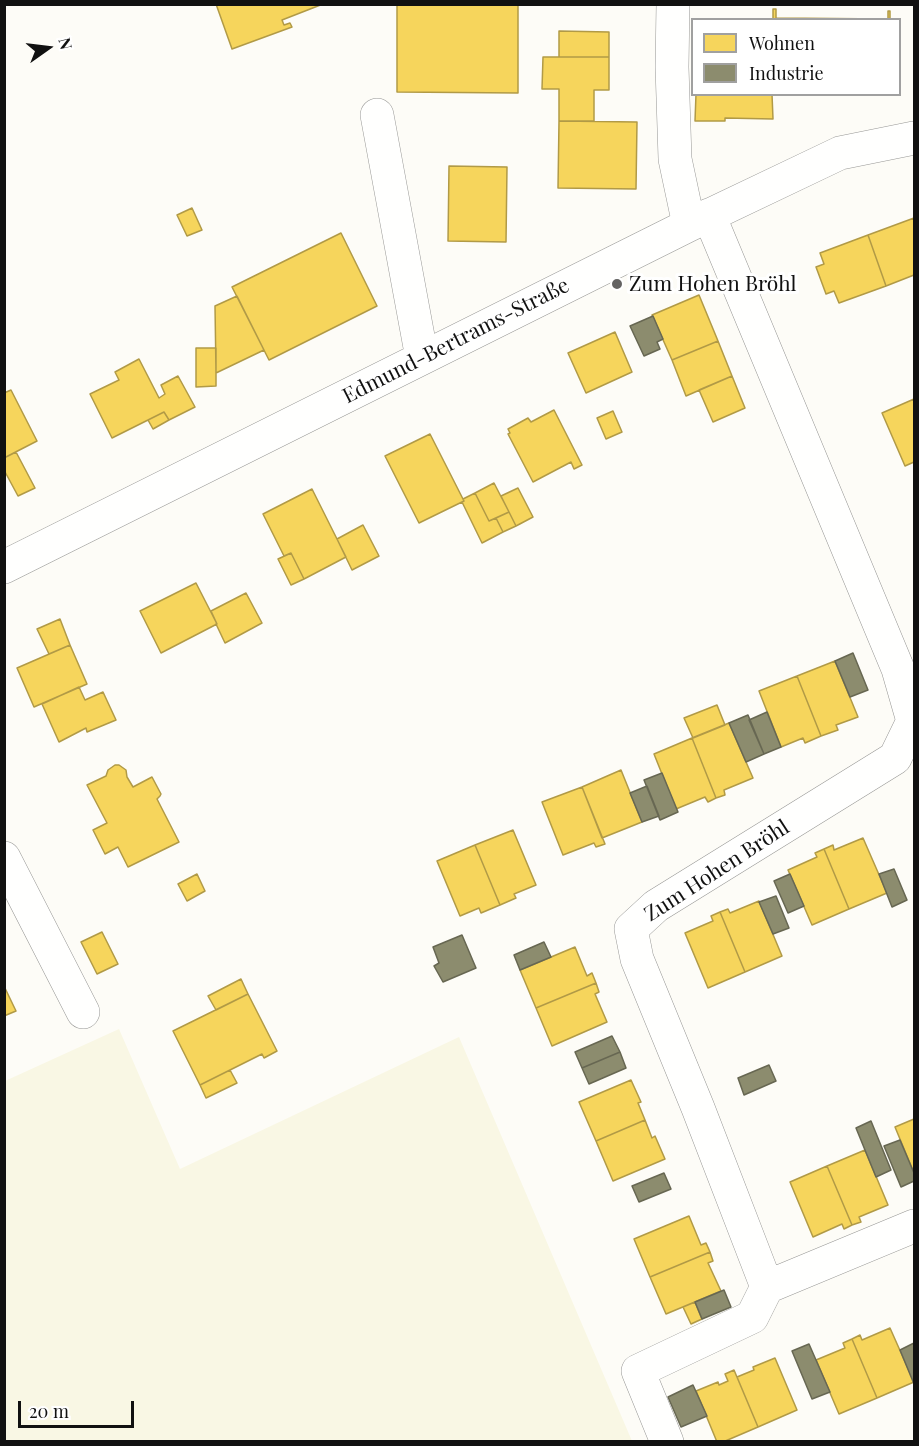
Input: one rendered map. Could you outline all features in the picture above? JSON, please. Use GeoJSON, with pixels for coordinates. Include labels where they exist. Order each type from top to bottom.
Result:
{"type":"FeatureCollection","features":[{"type":"Feature","properties":{"kind":"street","name":"Zum Hohen Bröhl"},"geometry":{"type":"LineString","coordinates":[[673,4],[672,67],[675,159],[699,220],[906,672],[913,721],[895,758],[656,906],[631,929],[637,959],[698,1108],[767,1287]]}},
{"type":"Feature","properties":{"kind":"street"},"geometry":{"type":"LineString","coordinates":[[377,116],[422,358]]}},
{"type":"Feature","properties":{"kind":"street","name":"Edmund-Bertrams-Straße"},"geometry":{"type":"LineString","coordinates":[[4,567],[699,220],[840,153],[915,138]]}},
{"type":"Feature","properties":{"kind":"street"},"geometry":{"type":"LineString","coordinates":[[4,858],[83,1011]]}},
{"type":"Feature","properties":{"kind":"street"},"geometry":{"type":"LineString","coordinates":[[667,1442],[638,1371],[752,1317],[767,1287],[915,1226]]}},
{"type":"Feature","properties":{"kind":"shaded area"},"geometry":{"type":"Polygon","coordinates":[[[119,1029],[180,1169],[459,1037],[632,1441],[5,1441],[5,1081],[119,1029]]]}},
{"type":"Feature","properties":{"kind":"building: Wohnen"},"geometry":{"type":"Polygon","coordinates":[[[216,4],[323,4],[282,20],[284,25],[290,23],[292,27],[232,49],[216,4]]]}},
{"type":"Feature","properties":{"kind":"building: Wohnen"},"geometry":{"type":"Polygon","coordinates":[[[397,4],[518,4],[518,93],[397,92],[397,4]]]}},
{"type":"Feature","properties":{"kind":"building: Wohnen"},"geometry":{"type":"Polygon","coordinates":[[[773,9],[776,9],[776,18],[773,18],[773,9]]]}},
{"type":"Feature","properties":{"kind":"building: Wohnen"},"geometry":{"type":"Polygon","coordinates":[[[559,31],[609,32],[609,57],[559,57],[559,31]]]}},
{"type":"Feature","properties":{"kind":"building: Wohnen"},"geometry":{"type":"Polygon","coordinates":[[[543,57],[609,57],[609,90],[594,90],[594,121],[559,121],[559,89],[542,89],[543,57]]]}},
{"type":"Feature","properties":{"kind":"building: Wohnen"},"geometry":{"type":"Polygon","coordinates":[[[696,96],[772,96],[773,119],[725,118],[725,121],[695,121],[696,96]]]}},
{"type":"Feature","properties":{"kind":"building: Wohnen"},"geometry":{"type":"Polygon","coordinates":[[[559,121],[637,122],[636,189],[558,188],[559,121]]]}},
{"type":"Feature","properties":{"kind":"building: Wohnen"},"geometry":{"type":"Polygon","coordinates":[[[449,166],[507,167],[506,242],[448,241],[449,166]]]}},
{"type":"Feature","properties":{"kind":"building: Wohnen"},"geometry":{"type":"Polygon","coordinates":[[[192,208],[202,230],[187,236],[177,215],[192,208]]]}},
{"type":"Feature","properties":{"kind":"building: Wohnen"},"geometry":{"type":"Polygon","coordinates":[[[914,218],[914,275],[886,286],[868,235],[914,218]]]}},
{"type":"Feature","properties":{"kind":"building: Wohnen"},"geometry":{"type":"Polygon","coordinates":[[[341,233],[377,306],[269,360],[232,287],[341,233]]]}},
{"type":"Feature","properties":{"kind":"building: Wohnen"},"geometry":{"type":"Polygon","coordinates":[[[868,235],[886,286],[839,303],[834,291],[826,294],[816,267],[824,264],[820,253],[868,235]]]}},
{"type":"Feature","properties":{"kind":"building: Wohnen"},"geometry":{"type":"Polygon","coordinates":[[[699,295],[718,341],[672,360],[652,315],[699,295]]]}},
{"type":"Feature","properties":{"kind":"building: Wohnen"},"geometry":{"type":"Polygon","coordinates":[[[237,296],[264,350],[216,373],[215,306],[237,296]]]}},
{"type":"Feature","properties":{"kind":"building: Wohnen"},"geometry":{"type":"Polygon","coordinates":[[[615,332],[632,372],[586,393],[568,353],[615,332]]]}},
{"type":"Feature","properties":{"kind":"building: Wohnen"},"geometry":{"type":"Polygon","coordinates":[[[718,341],[732,376],[686,396],[672,360],[718,341]]]}},
{"type":"Feature","properties":{"kind":"building: Wohnen"},"geometry":{"type":"Polygon","coordinates":[[[196,348],[216,348],[216,386],[196,387],[196,348]]]}},
{"type":"Feature","properties":{"kind":"building: Wohnen"},"geometry":{"type":"Polygon","coordinates":[[[139,359],[159,398],[165,394],[161,385],[178,376],[195,407],[169,420],[164,412],[112,438],[90,394],[119,380],[115,372],[139,359]]]}},
{"type":"Feature","properties":{"kind":"building: Wohnen"},"geometry":{"type":"Polygon","coordinates":[[[732,376],[745,408],[713,422],[699,390],[732,376]]]}},
{"type":"Feature","properties":{"kind":"building: Wohnen"},"geometry":{"type":"Polygon","coordinates":[[[11,390],[37,441],[4,458],[4,393],[11,390]]]}},
{"type":"Feature","properties":{"kind":"building: Wohnen"},"geometry":{"type":"Polygon","coordinates":[[[914,399],[914,462],[905,466],[882,413],[914,399]]]}},
{"type":"Feature","properties":{"kind":"building: Wohnen"},"geometry":{"type":"Polygon","coordinates":[[[554,410],[582,465],[574,469],[571,462],[533,482],[508,434],[510,433],[508,429],[528,418],[531,422],[554,410]]]}},
{"type":"Feature","properties":{"kind":"building: Wohnen"},"geometry":{"type":"Polygon","coordinates":[[[613,411],[622,432],[606,439],[597,418],[613,411]]]}},
{"type":"Feature","properties":{"kind":"building: Wohnen"},"geometry":{"type":"Polygon","coordinates":[[[164,412],[169,420],[153,429],[148,420],[164,412]]]}},
{"type":"Feature","properties":{"kind":"building: Wohnen"},"geometry":{"type":"Polygon","coordinates":[[[430,434],[464,501],[419,523],[385,456],[430,434]]]}},
{"type":"Feature","properties":{"kind":"building: Wohnen"},"geometry":{"type":"Polygon","coordinates":[[[16,452],[35,488],[18,496],[4,470],[4,458],[16,452]]]}},
{"type":"Feature","properties":{"kind":"building: Wohnen"},"geometry":{"type":"Polygon","coordinates":[[[494,483],[509,512],[489,521],[475,493],[494,483]]]}},
{"type":"Feature","properties":{"kind":"building: Wohnen"},"geometry":{"type":"Polygon","coordinates":[[[518,488],[533,517],[516,526],[501,496],[518,488]]]}},
{"type":"Feature","properties":{"kind":"building: Wohnen"},"geometry":{"type":"Polygon","coordinates":[[[312,489],[346,557],[304,579],[291,553],[284,556],[263,514],[312,489]]]}},
{"type":"Feature","properties":{"kind":"building: Wohnen"},"geometry":{"type":"Polygon","coordinates":[[[475,493],[489,521],[496,518],[503,532],[482,543],[462,502],[463,499],[475,493]]]}},
{"type":"Feature","properties":{"kind":"building: Wohnen"},"geometry":{"type":"Polygon","coordinates":[[[509,512],[516,526],[503,532],[496,518],[509,512]]]}},
{"type":"Feature","properties":{"kind":"building: Wohnen"},"geometry":{"type":"Polygon","coordinates":[[[363,525],[379,556],[352,570],[337,539],[363,525]]]}},
{"type":"Feature","properties":{"kind":"building: Wohnen"},"geometry":{"type":"Polygon","coordinates":[[[291,553],[304,579],[291,585],[278,559],[291,553]]]}},
{"type":"Feature","properties":{"kind":"building: Wohnen"},"geometry":{"type":"Polygon","coordinates":[[[196,583],[217,624],[161,653],[140,611],[196,583]]]}},
{"type":"Feature","properties":{"kind":"building: Wohnen"},"geometry":{"type":"Polygon","coordinates":[[[246,593],[262,623],[225,643],[211,611],[246,593]]]}},
{"type":"Feature","properties":{"kind":"building: Wohnen"},"geometry":{"type":"Polygon","coordinates":[[[60,619],[70,645],[49,654],[37,629],[60,619]]]}},
{"type":"Feature","properties":{"kind":"building: Wohnen"},"geometry":{"type":"Polygon","coordinates":[[[70,645],[87,684],[34,707],[17,668],[70,645]]]}},
{"type":"Feature","properties":{"kind":"building: Wohnen"},"geometry":{"type":"Polygon","coordinates":[[[835,661],[858,717],[836,725],[838,730],[821,736],[797,676],[835,661]]]}},
{"type":"Feature","properties":{"kind":"building: Wohnen"},"geometry":{"type":"Polygon","coordinates":[[[797,676],[821,736],[805,743],[803,738],[781,747],[759,691],[797,676]]]}},
{"type":"Feature","properties":{"kind":"building: Wohnen"},"geometry":{"type":"Polygon","coordinates":[[[79,687],[85,700],[103,692],[116,720],[87,732],[86,728],[59,742],[42,704],[79,687]]]}},
{"type":"Feature","properties":{"kind":"building: Wohnen"},"geometry":{"type":"Polygon","coordinates":[[[717,705],[725,725],[693,738],[684,718],[717,705]]]}},
{"type":"Feature","properties":{"kind":"building: Wohnen"},"geometry":{"type":"Polygon","coordinates":[[[729,723],[753,778],[724,790],[725,795],[716,798],[692,738],[729,723]]]}},
{"type":"Feature","properties":{"kind":"building: Wohnen"},"geometry":{"type":"Polygon","coordinates":[[[692,738],[716,798],[708,802],[705,797],[676,809],[654,754],[692,738]]]}},
{"type":"Feature","properties":{"kind":"building: Wohnen"},"geometry":{"type":"Polygon","coordinates":[[[115,765],[126,770],[133,787],[152,777],[161,794],[157,799],[179,842],[128,867],[118,847],[105,854],[93,830],[107,823],[87,785],[106,776],[108,770],[115,765]]]}},
{"type":"Feature","properties":{"kind":"building: Wohnen"},"geometry":{"type":"Polygon","coordinates":[[[621,770],[642,822],[602,838],[582,787],[621,770]]]}},
{"type":"Feature","properties":{"kind":"building: Wohnen"},"geometry":{"type":"Polygon","coordinates":[[[582,787],[605,844],[596,847],[594,843],[563,855],[542,802],[582,787]]]}},
{"type":"Feature","properties":{"kind":"building: Wohnen"},"geometry":{"type":"Polygon","coordinates":[[[513,830],[536,885],[514,894],[516,898],[500,905],[475,845],[513,830]]]}},
{"type":"Feature","properties":{"kind":"building: Wohnen"},"geometry":{"type":"Polygon","coordinates":[[[863,838],[887,893],[849,909],[824,849],[833,845],[834,850],[863,838]]]}},
{"type":"Feature","properties":{"kind":"building: Wohnen"},"geometry":{"type":"Polygon","coordinates":[[[475,845],[500,905],[481,913],[479,908],[460,916],[437,861],[475,845]]]}},
{"type":"Feature","properties":{"kind":"building: Wohnen"},"geometry":{"type":"Polygon","coordinates":[[[824,849],[849,909],[812,925],[788,870],[817,857],[815,853],[824,849]]]}},
{"type":"Feature","properties":{"kind":"building: Wohnen"},"geometry":{"type":"Polygon","coordinates":[[[197,874],[205,891],[187,901],[178,884],[197,874]]]}},
{"type":"Feature","properties":{"kind":"building: Wohnen"},"geometry":{"type":"Polygon","coordinates":[[[759,901],[782,956],[745,972],[720,912],[728,909],[730,913],[759,901]]]}},
{"type":"Feature","properties":{"kind":"building: Wohnen"},"geometry":{"type":"Polygon","coordinates":[[[720,912],[745,972],[708,988],[685,933],[713,921],[711,916],[720,912]]]}},
{"type":"Feature","properties":{"kind":"building: Wohnen"},"geometry":{"type":"Polygon","coordinates":[[[102,932],[118,964],[97,974],[81,942],[102,932]]]}},
{"type":"Feature","properties":{"kind":"building: Wohnen"},"geometry":{"type":"Polygon","coordinates":[[[575,947],[587,976],[592,973],[596,983],[536,1008],[520,970],[575,947]]]}},
{"type":"Feature","properties":{"kind":"building: Wohnen"},"geometry":{"type":"Polygon","coordinates":[[[241,979],[248,994],[216,1010],[208,996],[241,979]]]}},
{"type":"Feature","properties":{"kind":"building: Wohnen"},"geometry":{"type":"Polygon","coordinates":[[[596,983],[599,992],[595,994],[607,1022],[552,1046],[536,1008],[596,983]]]}},
{"type":"Feature","properties":{"kind":"building: Wohnen"},"geometry":{"type":"Polygon","coordinates":[[[4,986],[16,1011],[4,1016],[4,986]]]}},
{"type":"Feature","properties":{"kind":"building: Wohnen"},"geometry":{"type":"Polygon","coordinates":[[[248,994],[277,1051],[264,1058],[262,1054],[200,1085],[173,1031],[248,994]]]}},
{"type":"Feature","properties":{"kind":"building: Wohnen"},"geometry":{"type":"Polygon","coordinates":[[[230,1070],[237,1083],[206,1098],[200,1085],[230,1070]]]}},
{"type":"Feature","properties":{"kind":"building: Wohnen"},"geometry":{"type":"Polygon","coordinates":[[[631,1080],[641,1102],[638,1103],[645,1120],[596,1141],[579,1102],[631,1080]]]}},
{"type":"Feature","properties":{"kind":"building: Wohnen"},"geometry":{"type":"Polygon","coordinates":[[[914,1119],[914,1173],[895,1127],[914,1119]]]}},
{"type":"Feature","properties":{"kind":"building: Wohnen"},"geometry":{"type":"Polygon","coordinates":[[[645,1120],[652,1138],[655,1136],[665,1159],[613,1181],[596,1141],[645,1120]]]}},
{"type":"Feature","properties":{"kind":"building: Wohnen"},"geometry":{"type":"Polygon","coordinates":[[[865,1150],[888,1205],[859,1217],[861,1222],[852,1225],[827,1166],[865,1150]]]}},
{"type":"Feature","properties":{"kind":"building: Wohnen"},"geometry":{"type":"Polygon","coordinates":[[[827,1166],[852,1225],[844,1229],[842,1224],[813,1237],[790,1182],[827,1166]]]}},
{"type":"Feature","properties":{"kind":"building: Wohnen"},"geometry":{"type":"Polygon","coordinates":[[[689,1216],[701,1245],[706,1243],[710,1252],[650,1277],[634,1239],[689,1216]]]}},
{"type":"Feature","properties":{"kind":"building: Wohnen"},"geometry":{"type":"Polygon","coordinates":[[[710,1252],[713,1261],[708,1263],[721,1291],[666,1314],[650,1277],[710,1252]]]}},
{"type":"Feature","properties":{"kind":"building: Wohnen"},"geometry":{"type":"Polygon","coordinates":[[[695,1302],[702,1319],[691,1324],[683,1307],[695,1302]]]}},
{"type":"Feature","properties":{"kind":"building: Wohnen"},"geometry":{"type":"Polygon","coordinates":[[[890,1328],[914,1382],[877,1398],[852,1339],[860,1335],[862,1340],[890,1328]]]}},
{"type":"Feature","properties":{"kind":"building: Wohnen"},"geometry":{"type":"Polygon","coordinates":[[[852,1339],[877,1398],[839,1414],[816,1360],[845,1348],[843,1343],[852,1339]]]}},
{"type":"Feature","properties":{"kind":"building: Wohnen"},"geometry":{"type":"Polygon","coordinates":[[[775,1358],[797,1410],[758,1427],[737,1377],[775,1358]]]}},
{"type":"Feature","properties":{"kind":"building: Wohnen"},"geometry":{"type":"Polygon","coordinates":[[[734,1370],[758,1427],[723,1442],[717,1442],[696,1391],[718,1382],[719,1385],[728,1381],[725,1374],[734,1370]]]}},
{"type":"Feature","properties":{"kind":"building: Industrie"},"geometry":{"type":"Polygon","coordinates":[[[653,316],[663,339],[657,342],[660,349],[644,356],[630,326],[653,316]]]}},
{"type":"Feature","properties":{"kind":"building: Industrie"},"geometry":{"type":"Polygon","coordinates":[[[853,653],[868,690],[850,697],[835,661],[853,653]]]}},
{"type":"Feature","properties":{"kind":"building: Industrie"},"geometry":{"type":"Polygon","coordinates":[[[767,712],[781,747],[764,754],[749,720],[767,712]]]}},
{"type":"Feature","properties":{"kind":"building: Industrie"},"geometry":{"type":"Polygon","coordinates":[[[748,715],[764,754],[746,762],[729,723],[748,715]]]}},
{"type":"Feature","properties":{"kind":"building: Industrie"},"geometry":{"type":"Polygon","coordinates":[[[662,773],[678,812],[660,820],[644,780],[662,773]]]}},
{"type":"Feature","properties":{"kind":"building: Industrie"},"geometry":{"type":"Polygon","coordinates":[[[647,786],[659,816],[642,822],[630,793],[647,786]]]}},
{"type":"Feature","properties":{"kind":"building: Industrie"},"geometry":{"type":"Polygon","coordinates":[[[894,869],[907,900],[892,907],[879,874],[894,869]]]}},
{"type":"Feature","properties":{"kind":"building: Industrie"},"geometry":{"type":"Polygon","coordinates":[[[790,874],[804,906],[788,913],[774,881],[790,874]]]}},
{"type":"Feature","properties":{"kind":"building: Industrie"},"geometry":{"type":"Polygon","coordinates":[[[776,896],[789,928],[773,934],[759,902],[776,896]]]}},
{"type":"Feature","properties":{"kind":"building: Industrie"},"geometry":{"type":"Polygon","coordinates":[[[462,935],[476,968],[443,982],[434,966],[439,963],[433,947],[462,935]]]}},
{"type":"Feature","properties":{"kind":"building: Industrie"},"geometry":{"type":"Polygon","coordinates":[[[544,942],[551,957],[520,970],[514,955],[544,942]]]}},
{"type":"Feature","properties":{"kind":"building: Industrie"},"geometry":{"type":"Polygon","coordinates":[[[612,1036],[620,1052],[582,1068],[575,1052],[612,1036]]]}},
{"type":"Feature","properties":{"kind":"building: Industrie"},"geometry":{"type":"Polygon","coordinates":[[[620,1052],[626,1068],[589,1084],[582,1068],[620,1052]]]}},
{"type":"Feature","properties":{"kind":"building: Industrie"},"geometry":{"type":"Polygon","coordinates":[[[769,1065],[776,1081],[744,1095],[738,1078],[769,1065]]]}},
{"type":"Feature","properties":{"kind":"building: Industrie"},"geometry":{"type":"Polygon","coordinates":[[[871,1121],[891,1170],[876,1177],[856,1128],[871,1121]]]}},
{"type":"Feature","properties":{"kind":"building: Industrie"},"geometry":{"type":"Polygon","coordinates":[[[900,1140],[914,1173],[914,1181],[901,1187],[884,1146],[900,1140]]]}},
{"type":"Feature","properties":{"kind":"building: Industrie"},"geometry":{"type":"Polygon","coordinates":[[[664,1173],[671,1189],[639,1202],[632,1186],[664,1173]]]}},
{"type":"Feature","properties":{"kind":"building: Industrie"},"geometry":{"type":"Polygon","coordinates":[[[724,1290],[731,1307],[702,1319],[695,1302],[724,1290]]]}},
{"type":"Feature","properties":{"kind":"building: Industrie"},"geometry":{"type":"Polygon","coordinates":[[[914,1343],[914,1384],[900,1350],[914,1343]]]}},
{"type":"Feature","properties":{"kind":"building: Industrie"},"geometry":{"type":"Polygon","coordinates":[[[809,1344],[830,1392],[812,1399],[792,1351],[809,1344]]]}},
{"type":"Feature","properties":{"kind":"building: Industrie"},"geometry":{"type":"Polygon","coordinates":[[[693,1385],[707,1416],[681,1427],[668,1397],[693,1385]]]}},
{"type":"Feature","properties":{"kind":"place","name":"Zum Hohen Bröhl"},"geometry":{"type":"Point","coordinates":[617,284]}}]}
